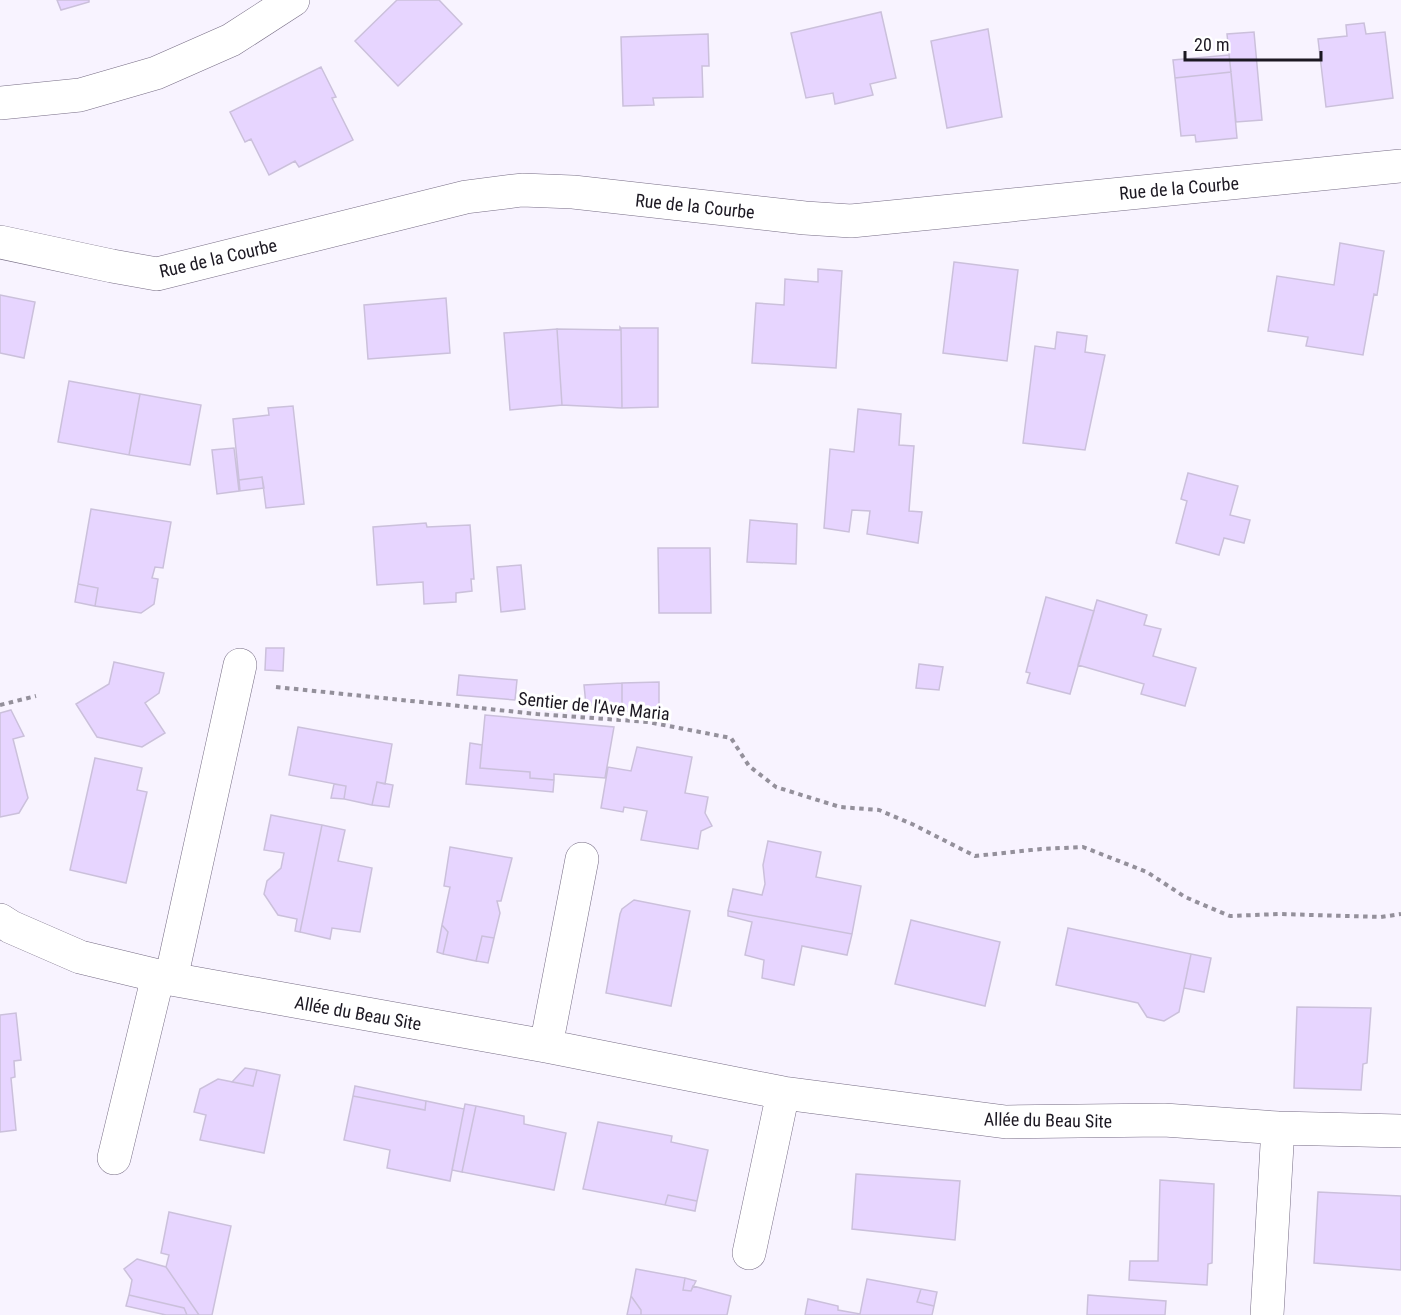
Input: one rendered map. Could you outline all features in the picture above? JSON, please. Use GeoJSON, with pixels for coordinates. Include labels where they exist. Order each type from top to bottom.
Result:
{"type":"FeatureCollection","features":[{"type":"Feature","properties":{"kind":"street"},"geometry":{"type":"LineString","coordinates":[[0,103],[81,95],[156,73],[231,40],[292,0]]}},
{"type":"Feature","properties":{"kind":"street","name":"Rue de la Courbe"},"geometry":{"type":"LineString","coordinates":[[0,242],[157,274],[466,197],[522,190],[573,192],[851,221],[1401,166]]}},
{"type":"Feature","properties":{"kind":"street"},"geometry":{"type":"LineString","coordinates":[[114,1158],[165,978],[238,674]]}},
{"type":"Feature","properties":{"kind":"street"},"geometry":{"type":"LineString","coordinates":[[546,1046],[582,859]]}},
{"type":"Feature","properties":{"kind":"street","name":"Allée du Beau Site"},"geometry":{"type":"LineString","coordinates":[[0,920],[80,957],[165,978],[546,1046],[783,1093],[1006,1122],[1164,1120],[1278,1128],[1401,1131]]}},
{"type":"Feature","properties":{"kind":"street"},"geometry":{"type":"LineString","coordinates":[[749,1253],[783,1093]]}},
{"type":"Feature","properties":{"kind":"street"},"geometry":{"type":"LineString","coordinates":[[1267,1315],[1278,1128]]}},
{"type":"Feature","properties":{"kind":"path","name":"Sentier de l'Ave Maria"},"geometry":{"type":"LineString","coordinates":[[238,674],[537,714],[648,722],[731,738],[749,766],[776,787],[840,807],[879,810],[975,856],[1083,847],[1147,872],[1185,897],[1230,916],[1279,914],[1382,917],[1401,914]]}},
{"type":"Feature","properties":{"kind":"path"},"geometry":{"type":"LineString","coordinates":[[0,705],[36,696]]}},
{"type":"Feature","properties":{"kind":"building"},"geometry":{"type":"Polygon","coordinates":[[[57,0],[89,0],[89,2],[61,10],[57,0]]]}},
{"type":"Feature","properties":{"kind":"building"},"geometry":{"type":"Polygon","coordinates":[[[397,0],[439,0],[462,24],[398,86],[355,41],[397,0]]]}},
{"type":"Feature","properties":{"kind":"building"},"geometry":{"type":"Polygon","coordinates":[[[881,12],[896,78],[870,84],[873,95],[835,104],[833,93],[806,98],[791,33],[881,12]]]}},
{"type":"Feature","properties":{"kind":"building"},"geometry":{"type":"Polygon","coordinates":[[[1364,23],[1366,34],[1385,32],[1393,98],[1326,107],[1318,39],[1347,36],[1346,25],[1364,23]]]}},
{"type":"Feature","properties":{"kind":"building"},"geometry":{"type":"Polygon","coordinates":[[[988,29],[1002,117],[947,128],[931,41],[988,29]]]}},
{"type":"Feature","properties":{"kind":"building"},"geometry":{"type":"Polygon","coordinates":[[[1254,32],[1262,120],[1236,122],[1227,34],[1254,32]]]}},
{"type":"Feature","properties":{"kind":"building"},"geometry":{"type":"Polygon","coordinates":[[[708,34],[709,66],[702,66],[703,97],[653,98],[654,105],[623,106],[621,37],[708,34]]]}},
{"type":"Feature","properties":{"kind":"building"},"geometry":{"type":"Polygon","coordinates":[[[1229,55],[1231,72],[1175,78],[1173,60],[1229,55]]]}},
{"type":"Feature","properties":{"kind":"building"},"geometry":{"type":"Polygon","coordinates":[[[321,67],[336,97],[332,98],[353,140],[299,167],[295,161],[269,175],[251,139],[245,142],[230,112],[321,67]]]}},
{"type":"Feature","properties":{"kind":"building"},"geometry":{"type":"Polygon","coordinates":[[[1231,72],[1237,138],[1196,142],[1195,135],[1181,136],[1175,78],[1231,72]]]}},
{"type":"Feature","properties":{"kind":"building"},"geometry":{"type":"Polygon","coordinates":[[[1340,243],[1384,251],[1377,295],[1374,294],[1363,355],[1306,346],[1308,337],[1268,331],[1277,276],[1334,285],[1340,243]]]}},
{"type":"Feature","properties":{"kind":"building"},"geometry":{"type":"Polygon","coordinates":[[[954,262],[1018,270],[1007,361],[943,353],[954,262]]]}},
{"type":"Feature","properties":{"kind":"building"},"geometry":{"type":"Polygon","coordinates":[[[818,269],[842,271],[836,368],[752,363],[756,303],[784,305],[785,279],[818,282],[818,269]]]}},
{"type":"Feature","properties":{"kind":"building"},"geometry":{"type":"Polygon","coordinates":[[[0,295],[35,302],[24,358],[0,353],[0,295]]]}},
{"type":"Feature","properties":{"kind":"building"},"geometry":{"type":"Polygon","coordinates":[[[446,298],[450,353],[368,359],[364,305],[446,298]]]}},
{"type":"Feature","properties":{"kind":"building"},"geometry":{"type":"Polygon","coordinates":[[[620,327],[622,408],[562,405],[557,329],[620,330],[620,327]]]}},
{"type":"Feature","properties":{"kind":"building"},"geometry":{"type":"Polygon","coordinates":[[[621,328],[658,328],[658,407],[622,408],[621,328]]]}},
{"type":"Feature","properties":{"kind":"building"},"geometry":{"type":"Polygon","coordinates":[[[557,329],[562,405],[510,410],[504,333],[557,329]]]}},
{"type":"Feature","properties":{"kind":"building"},"geometry":{"type":"Polygon","coordinates":[[[1057,332],[1087,336],[1085,352],[1105,355],[1085,450],[1023,443],[1035,346],[1055,349],[1057,332]]]}},
{"type":"Feature","properties":{"kind":"building"},"geometry":{"type":"Polygon","coordinates":[[[69,381],[140,394],[129,455],[58,442],[69,381]]]}},
{"type":"Feature","properties":{"kind":"building"},"geometry":{"type":"Polygon","coordinates":[[[140,394],[201,405],[190,465],[129,455],[140,394]]]}},
{"type":"Feature","properties":{"kind":"building"},"geometry":{"type":"Polygon","coordinates":[[[293,406],[304,504],[266,508],[262,477],[239,480],[233,419],[269,415],[268,408],[293,406]]]}},
{"type":"Feature","properties":{"kind":"building"},"geometry":{"type":"Polygon","coordinates":[[[858,409],[901,414],[899,445],[914,446],[909,511],[922,512],[918,543],[867,534],[870,511],[852,510],[849,532],[824,528],[830,449],[854,452],[858,409]]]}},
{"type":"Feature","properties":{"kind":"building"},"geometry":{"type":"Polygon","coordinates":[[[234,448],[239,491],[217,494],[212,450],[234,448]]]}},
{"type":"Feature","properties":{"kind":"building"},"geometry":{"type":"Polygon","coordinates":[[[1188,473],[1238,486],[1230,515],[1250,520],[1244,543],[1224,538],[1219,555],[1176,543],[1187,501],[1181,499],[1188,473]]]}},
{"type":"Feature","properties":{"kind":"building"},"geometry":{"type":"Polygon","coordinates":[[[262,477],[264,488],[240,491],[239,480],[262,477]]]}},
{"type":"Feature","properties":{"kind":"building"},"geometry":{"type":"Polygon","coordinates":[[[91,509],[171,522],[163,568],[155,567],[152,578],[158,579],[154,604],[141,613],[95,606],[98,588],[78,584],[91,509]]]}},
{"type":"Feature","properties":{"kind":"building"},"geometry":{"type":"Polygon","coordinates":[[[750,520],[797,524],[796,564],[747,562],[750,520]]]}},
{"type":"Feature","properties":{"kind":"building"},"geometry":{"type":"Polygon","coordinates":[[[426,523],[427,527],[470,525],[474,579],[471,579],[472,591],[456,593],[456,602],[424,604],[423,582],[377,585],[373,527],[426,523]]]}},
{"type":"Feature","properties":{"kind":"building"},"geometry":{"type":"Polygon","coordinates":[[[658,548],[710,548],[711,613],[659,613],[658,548]]]}},
{"type":"Feature","properties":{"kind":"building"},"geometry":{"type":"Polygon","coordinates":[[[521,565],[525,609],[501,612],[497,567],[521,565]]]}},
{"type":"Feature","properties":{"kind":"building"},"geometry":{"type":"Polygon","coordinates":[[[78,584],[98,588],[95,606],[75,602],[78,584]]]}},
{"type":"Feature","properties":{"kind":"building"},"geometry":{"type":"Polygon","coordinates":[[[1046,597],[1094,611],[1070,694],[1027,683],[1030,673],[1026,672],[1046,597]]]}},
{"type":"Feature","properties":{"kind":"building"},"geometry":{"type":"Polygon","coordinates":[[[1097,600],[1147,615],[1144,625],[1161,629],[1153,656],[1196,668],[1185,706],[1141,694],[1144,684],[1078,665],[1097,600]]]}},
{"type":"Feature","properties":{"kind":"building"},"geometry":{"type":"Polygon","coordinates":[[[266,648],[284,648],[283,671],[265,670],[266,648]]]}},
{"type":"Feature","properties":{"kind":"building"},"geometry":{"type":"Polygon","coordinates":[[[114,662],[164,673],[159,693],[145,703],[165,733],[142,747],[97,737],[76,704],[109,684],[114,662]]]}},
{"type":"Feature","properties":{"kind":"building"},"geometry":{"type":"Polygon","coordinates":[[[919,664],[943,667],[939,690],[916,688],[919,664]]]}},
{"type":"Feature","properties":{"kind":"building"},"geometry":{"type":"Polygon","coordinates":[[[459,675],[517,680],[515,700],[457,695],[459,675]]]}},
{"type":"Feature","properties":{"kind":"building"},"geometry":{"type":"Polygon","coordinates":[[[659,682],[659,712],[622,711],[622,683],[659,682]]]}},
{"type":"Feature","properties":{"kind":"building"},"geometry":{"type":"Polygon","coordinates":[[[622,683],[622,707],[586,705],[584,685],[622,683]]]}},
{"type":"Feature","properties":{"kind":"building"},"geometry":{"type":"Polygon","coordinates":[[[11,710],[24,736],[13,739],[28,798],[19,813],[0,817],[0,713],[11,710]]]}},
{"type":"Feature","properties":{"kind":"building"},"geometry":{"type":"Polygon","coordinates":[[[485,715],[614,727],[605,778],[554,774],[554,780],[530,778],[530,772],[480,768],[485,715]]]}},
{"type":"Feature","properties":{"kind":"building"},"geometry":{"type":"Polygon","coordinates":[[[298,727],[392,744],[385,784],[377,782],[372,805],[344,799],[346,786],[289,775],[298,727]]]}},
{"type":"Feature","properties":{"kind":"building"},"geometry":{"type":"Polygon","coordinates":[[[470,743],[482,745],[480,768],[530,772],[530,778],[554,780],[553,792],[466,784],[470,743]]]}},
{"type":"Feature","properties":{"kind":"building"},"geometry":{"type":"Polygon","coordinates":[[[637,747],[692,757],[685,793],[708,797],[705,813],[712,826],[701,831],[698,849],[641,840],[647,811],[624,807],[623,812],[601,808],[608,767],[631,771],[637,747]]]}},
{"type":"Feature","properties":{"kind":"building"},"geometry":{"type":"Polygon","coordinates":[[[95,758],[142,768],[137,790],[147,792],[126,883],[70,870],[95,758]]]}},
{"type":"Feature","properties":{"kind":"building"},"geometry":{"type":"Polygon","coordinates":[[[377,782],[393,785],[389,807],[372,805],[377,782]]]}},
{"type":"Feature","properties":{"kind":"building"},"geometry":{"type":"Polygon","coordinates":[[[334,784],[346,786],[344,799],[331,798],[334,784]]]}},
{"type":"Feature","properties":{"kind":"building"},"geometry":{"type":"Polygon","coordinates":[[[271,815],[322,825],[300,932],[295,931],[297,919],[278,915],[264,894],[267,881],[281,868],[284,853],[264,850],[271,815]]]}},
{"type":"Feature","properties":{"kind":"building"},"geometry":{"type":"Polygon","coordinates":[[[322,825],[345,830],[338,861],[372,868],[360,932],[332,928],[330,939],[300,932],[322,825]]]}},
{"type":"Feature","properties":{"kind":"building"},"geometry":{"type":"Polygon","coordinates":[[[768,841],[821,852],[816,877],[861,886],[852,934],[728,911],[733,889],[762,895],[765,884],[763,865],[768,841]]]}},
{"type":"Feature","properties":{"kind":"building"},"geometry":{"type":"Polygon","coordinates":[[[450,847],[512,858],[501,901],[497,901],[500,913],[494,938],[482,936],[476,961],[443,954],[448,932],[442,925],[450,887],[444,886],[450,847]]]}},
{"type":"Feature","properties":{"kind":"building"},"geometry":{"type":"Polygon","coordinates":[[[634,900],[690,911],[671,1006],[606,993],[620,914],[622,909],[634,900]]]}},
{"type":"Feature","properties":{"kind":"building"},"geometry":{"type":"Polygon","coordinates":[[[728,911],[852,934],[847,955],[802,946],[794,985],[762,978],[764,960],[745,955],[752,922],[728,916],[728,911]]]}},
{"type":"Feature","properties":{"kind":"building"},"geometry":{"type":"Polygon","coordinates":[[[911,920],[1000,942],[985,1006],[895,984],[911,920]]]}},
{"type":"Feature","properties":{"kind":"building"},"geometry":{"type":"Polygon","coordinates":[[[442,925],[448,932],[443,954],[437,952],[442,925]]]}},
{"type":"Feature","properties":{"kind":"building"},"geometry":{"type":"Polygon","coordinates":[[[1068,928],[1191,954],[1179,1012],[1164,1021],[1147,1017],[1138,1003],[1056,985],[1068,928]]]}},
{"type":"Feature","properties":{"kind":"building"},"geometry":{"type":"Polygon","coordinates":[[[482,936],[494,938],[488,963],[476,961],[482,936]]]}},
{"type":"Feature","properties":{"kind":"building"},"geometry":{"type":"Polygon","coordinates":[[[1191,954],[1211,958],[1204,992],[1184,988],[1191,954]]]}},
{"type":"Feature","properties":{"kind":"building"},"geometry":{"type":"Polygon","coordinates":[[[1297,1007],[1371,1008],[1367,1063],[1363,1064],[1361,1090],[1294,1088],[1297,1007]]]}},
{"type":"Feature","properties":{"kind":"building"},"geometry":{"type":"Polygon","coordinates":[[[16,1013],[21,1060],[14,1061],[15,1077],[11,1078],[16,1130],[0,1132],[0,1015],[16,1013]]]}},
{"type":"Feature","properties":{"kind":"building"},"geometry":{"type":"Polygon","coordinates":[[[245,1068],[257,1070],[253,1086],[232,1082],[245,1068]]]}},
{"type":"Feature","properties":{"kind":"building"},"geometry":{"type":"Polygon","coordinates":[[[257,1070],[280,1075],[264,1153],[200,1140],[206,1115],[194,1112],[200,1089],[218,1079],[253,1086],[257,1070]]]}},
{"type":"Feature","properties":{"kind":"building"},"geometry":{"type":"Polygon","coordinates":[[[355,1086],[426,1101],[425,1110],[353,1096],[355,1086]]]}},
{"type":"Feature","properties":{"kind":"building"},"geometry":{"type":"Polygon","coordinates":[[[353,1096],[425,1110],[426,1101],[464,1109],[450,1181],[387,1168],[390,1150],[344,1140],[353,1096]]]}},
{"type":"Feature","properties":{"kind":"building"},"geometry":{"type":"Polygon","coordinates":[[[465,1104],[476,1106],[462,1172],[452,1170],[465,1104]]]}},
{"type":"Feature","properties":{"kind":"building"},"geometry":{"type":"Polygon","coordinates":[[[476,1106],[524,1116],[524,1124],[566,1133],[554,1190],[462,1172],[476,1106]]]}},
{"type":"Feature","properties":{"kind":"building"},"geometry":{"type":"Polygon","coordinates":[[[598,1122],[672,1136],[671,1142],[708,1150],[697,1201],[668,1195],[665,1205],[583,1189],[598,1122]]]}},
{"type":"Feature","properties":{"kind":"building"},"geometry":{"type":"Polygon","coordinates":[[[856,1174],[960,1181],[955,1240],[852,1229],[856,1174]]]}},
{"type":"Feature","properties":{"kind":"building"},"geometry":{"type":"Polygon","coordinates":[[[1160,1180],[1214,1184],[1212,1263],[1208,1264],[1207,1285],[1129,1280],[1130,1261],[1158,1261],[1160,1180]]]}},
{"type":"Feature","properties":{"kind":"building"},"geometry":{"type":"Polygon","coordinates":[[[1318,1192],[1401,1196],[1401,1270],[1314,1263],[1318,1192]]]}},
{"type":"Feature","properties":{"kind":"building"},"geometry":{"type":"Polygon","coordinates":[[[668,1195],[697,1201],[695,1211],[665,1205],[668,1195]]]}},
{"type":"Feature","properties":{"kind":"building"},"geometry":{"type":"Polygon","coordinates":[[[169,1212],[231,1226],[212,1315],[199,1315],[166,1267],[169,1255],[161,1253],[169,1212]]]}},
{"type":"Feature","properties":{"kind":"building"},"geometry":{"type":"Polygon","coordinates":[[[137,1259],[166,1267],[199,1315],[187,1315],[184,1308],[129,1295],[132,1280],[124,1269],[137,1259]]]}},
{"type":"Feature","properties":{"kind":"building"},"geometry":{"type":"Polygon","coordinates":[[[636,1269],[685,1278],[683,1290],[691,1291],[693,1286],[731,1296],[727,1315],[641,1315],[641,1310],[631,1296],[636,1269]]]}},
{"type":"Feature","properties":{"kind":"building"},"geometry":{"type":"Polygon","coordinates":[[[685,1278],[696,1281],[691,1291],[683,1290],[685,1278]]]}},
{"type":"Feature","properties":{"kind":"building"},"geometry":{"type":"Polygon","coordinates":[[[867,1279],[921,1289],[917,1302],[934,1306],[932,1315],[805,1315],[808,1299],[838,1306],[838,1310],[860,1314],[867,1279]]]}},
{"type":"Feature","properties":{"kind":"building"},"geometry":{"type":"Polygon","coordinates":[[[921,1289],[937,1292],[934,1306],[917,1302],[921,1289]]]}},
{"type":"Feature","properties":{"kind":"building"},"geometry":{"type":"Polygon","coordinates":[[[129,1295],[184,1308],[187,1315],[166,1315],[126,1306],[129,1295]]]}},
{"type":"Feature","properties":{"kind":"building"},"geometry":{"type":"Polygon","coordinates":[[[1088,1295],[1166,1301],[1165,1315],[1087,1315],[1088,1295]]]}},
{"type":"Feature","properties":{"kind":"building"},"geometry":{"type":"Polygon","coordinates":[[[631,1296],[641,1310],[641,1315],[627,1315],[631,1296]]]}}]}
